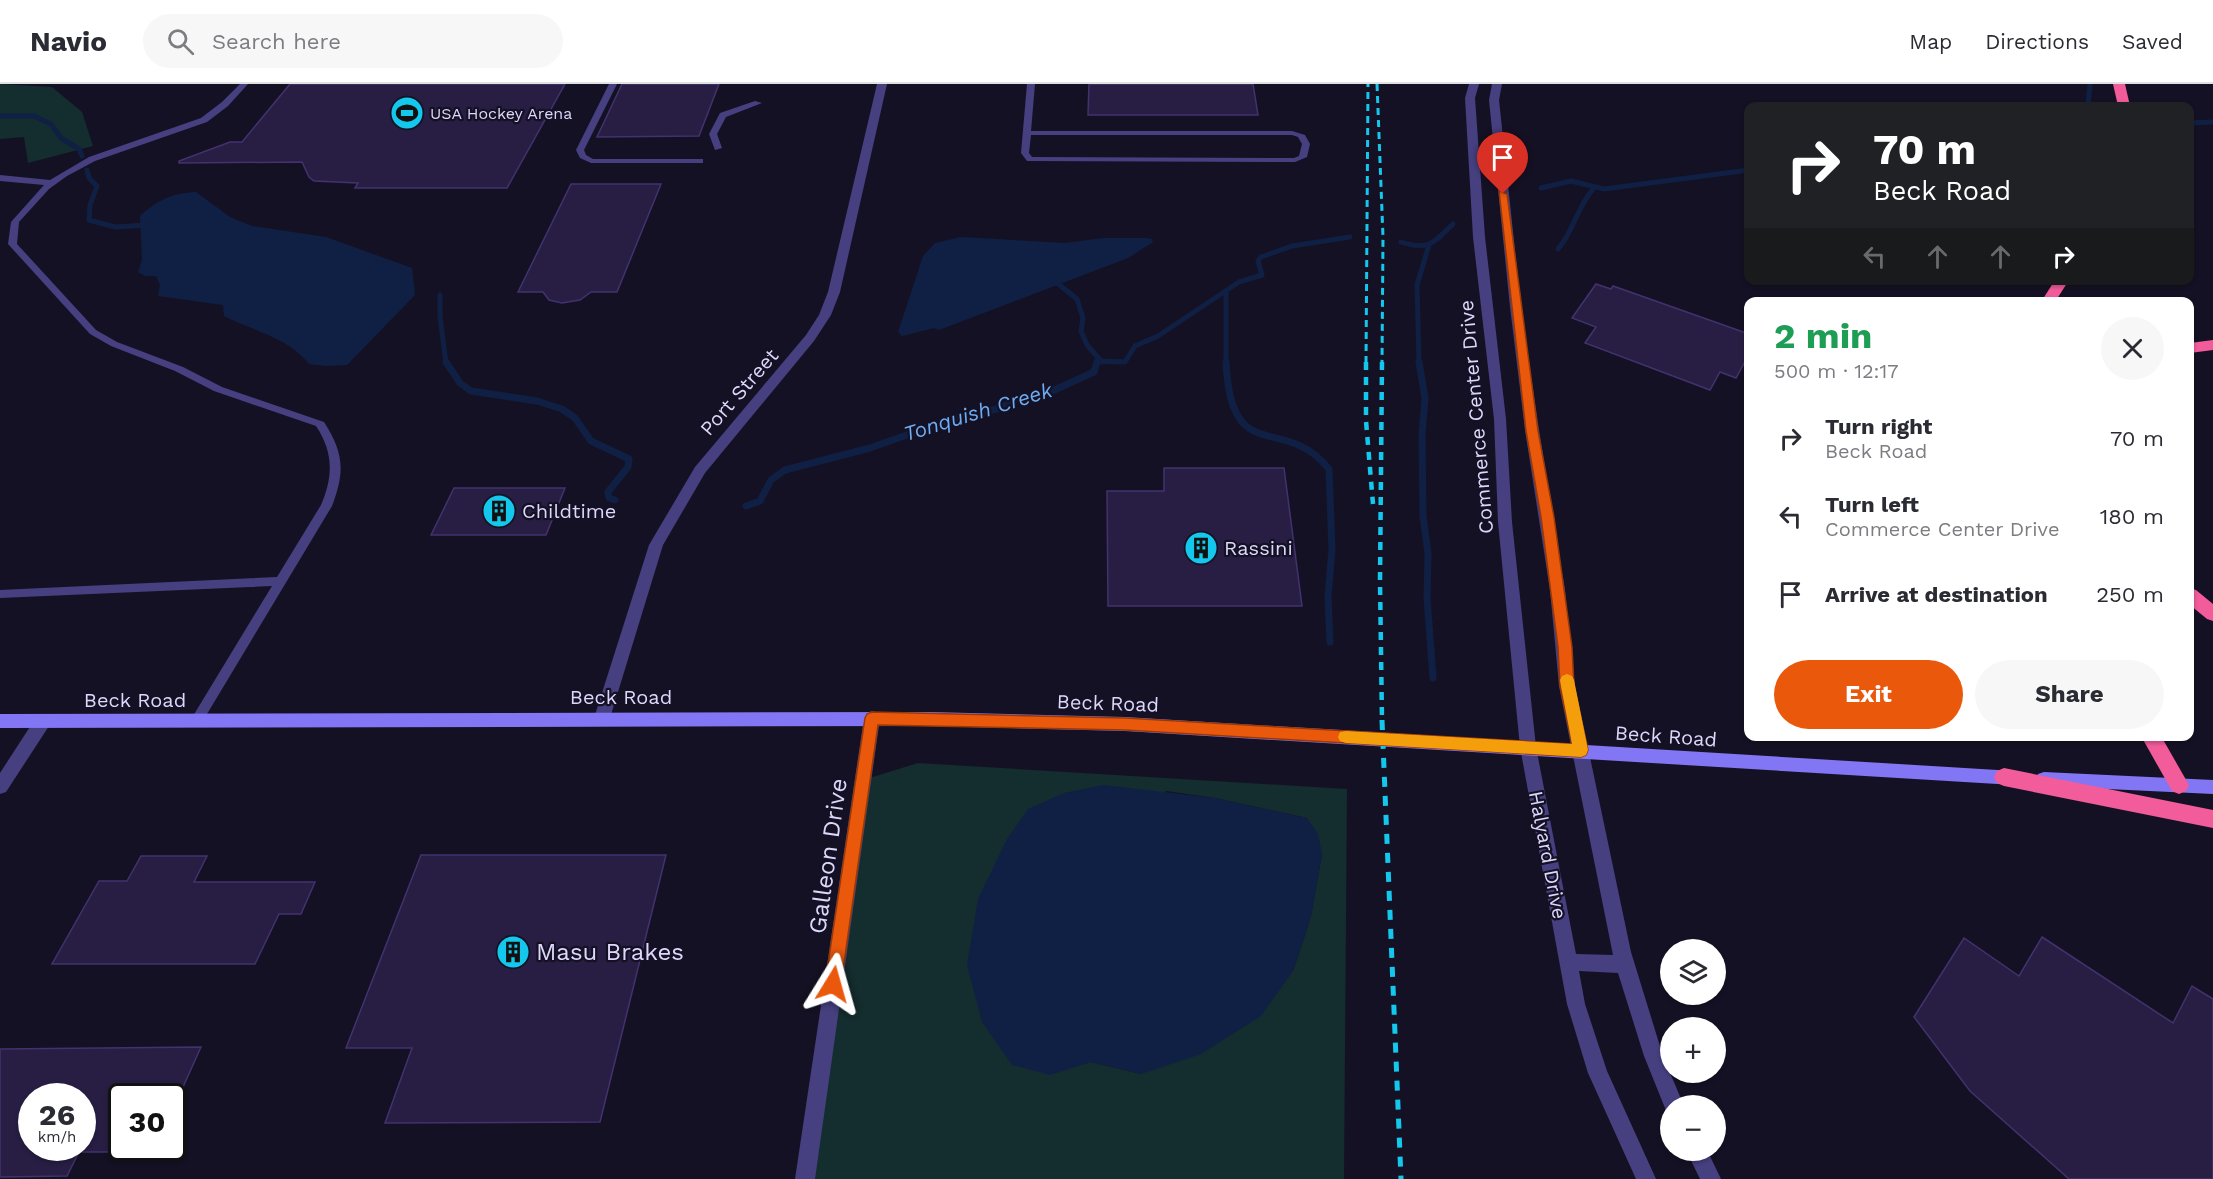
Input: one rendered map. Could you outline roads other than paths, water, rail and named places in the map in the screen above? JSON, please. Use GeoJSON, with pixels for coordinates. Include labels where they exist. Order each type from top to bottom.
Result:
{"type":"FeatureCollection","features":[{"type":"Feature","properties":{"kind":"highway"},"geometry":{"type":"LineString","coordinates":[[2119,84],[2123,102]]}},
{"type":"Feature","properties":{"kind":"highway"},"geometry":{"type":"LineString","coordinates":[[2194,347],[2213,345]]}},
{"type":"Feature","properties":{"kind":"highway"},"geometry":{"type":"LineString","coordinates":[[2194,598],[2213,614]]}},
{"type":"Feature","properties":{"kind":"highway"},"geometry":{"type":"LineString","coordinates":[[2153,741],[2179,785]]}},
{"type":"Feature","properties":{"kind":"highway"},"geometry":{"type":"LineString","coordinates":[[2004,777],[2213,819]]}},
{"type":"Feature","properties":{"kind":"main road","name":"Beck Road"},"geometry":{"type":"LineString","coordinates":[[0,721],[872,718],[1125,724],[2004,777],[2213,787]]}},
{"type":"Feature","properties":{"kind":"street","name":"Port Street"},"geometry":{"type":"LineString","coordinates":[[602,718],[656,545],[700,470],[810,338],[825,315],[834,292],[882,84]]}},
{"type":"Feature","properties":{"kind":"street","name":"Commerce Center Drive"},"geometry":{"type":"LineString","coordinates":[[1474,84],[1470,98],[1493,239],[1532,431],[1560,612],[1567,686],[1581,750]]}},
{"type":"Feature","properties":{"kind":"street","name":"Commerce Center Drive"},"geometry":{"type":"LineString","coordinates":[[1497,84],[1494,100],[1493,239],[1504,522],[1528,747]]}},
{"type":"Feature","properties":{"kind":"street","name":"Galleon Drive"},"geometry":{"type":"LineString","coordinates":[[805,1179],[872,718]]}},
{"type":"Feature","properties":{"kind":"street"},"geometry":{"type":"LineString","coordinates":[[0,787],[43,721]]}},
{"type":"Feature","properties":{"kind":"street","name":"Halyard Drive"},"geometry":{"type":"LineString","coordinates":[[1528,747],[1576,1004],[1598,1073],[1646,1179]]}},
{"type":"Feature","properties":{"kind":"street"},"geometry":{"type":"LineString","coordinates":[[1581,750],[1624,964],[1636,1008],[1670,1095]]}},
{"type":"Feature","properties":{"kind":"street"},"geometry":{"type":"LineString","coordinates":[[1568,963],[1624,964]]}},
{"type":"Feature","properties":{"kind":"street"},"geometry":{"type":"LineString","coordinates":[[1702,1161],[1711,1179]]}},
{"type":"Feature","properties":{"kind":"lane"},"geometry":{"type":"LineString","coordinates":[[197,720],[333,491],[337,475],[334,452],[328,435],[320,424],[218,389],[179,369],[114,344],[93,332],[12,244],[15,222],[51,183],[92,159],[204,120],[225,104],[244,84]]}},
{"type":"Feature","properties":{"kind":"lane"},"geometry":{"type":"LineString","coordinates":[[614,84],[579,150],[583,156],[591,161],[700,161]]}},
{"type":"Feature","properties":{"kind":"lane"},"geometry":{"type":"LineString","coordinates":[[1027,133],[1292,133],[1301,135],[1306,144],[1303,157],[1295,160],[1030,159],[1025,153],[1027,133],[1032,84]]}},
{"type":"Feature","properties":{"kind":"lane"},"geometry":{"type":"LineString","coordinates":[[718,148],[713,134],[723,115],[758,103]]}},
{"type":"Feature","properties":{"kind":"lane"},"geometry":{"type":"LineString","coordinates":[[0,178],[51,183]]}},
{"type":"Feature","properties":{"kind":"lane"},"geometry":{"type":"LineString","coordinates":[[0,594],[281,581]]}},
{"type":"Feature","properties":{"kind":"water"},"geometry":{"type":"Polygon","coordinates":[[[196,192],[230,217],[252,226],[326,237],[412,268],[415,295],[347,365],[326,366],[309,364],[301,355],[281,341],[224,316],[223,305],[158,296],[160,285],[156,276],[145,276],[138,272],[142,260],[140,216],[165,198],[196,192]]]}},
{"type":"Feature","properties":{"kind":"water"},"geometry":{"type":"Polygon","coordinates":[[[961,237],[1064,243],[1104,238],[1146,238],[1152,239],[1153,242],[1128,258],[939,330],[934,328],[902,336],[898,332],[923,256],[935,243],[961,237]]]}},
{"type":"Feature","properties":{"kind":"water"},"geometry":{"type":"Polygon","coordinates":[[[1103,785],[1215,798],[1307,818],[1318,834],[1322,854],[1311,916],[1293,971],[1261,1016],[1201,1054],[1141,1074],[1091,1062],[1050,1075],[1012,1065],[982,1022],[967,965],[978,899],[1007,839],[1028,809],[1064,793],[1103,785]]]}},
{"type":"Feature","properties":{"kind":"waterway"},"geometry":{"type":"LineString","coordinates":[[2088,102],[2090,84]]}},
{"type":"Feature","properties":{"kind":"waterway"},"geometry":{"type":"LineString","coordinates":[[0,116],[34,116],[51,124],[61,138],[79,149],[82,156]]}},
{"type":"Feature","properties":{"kind":"waterway","name":"Tonquish Creek"},"geometry":{"type":"LineString","coordinates":[[2194,123],[2211,122]]}},
{"type":"Feature","properties":{"kind":"waterway"},"geometry":{"type":"LineString","coordinates":[[87,170],[89,178],[97,186],[90,205],[89,220],[115,227],[148,225]]}},
{"type":"Feature","properties":{"kind":"waterway","name":"Tonquish Creek"},"geometry":{"type":"LineString","coordinates":[[1541,188],[1571,181],[1604,189],[1744,171]]}},
{"type":"Feature","properties":{"kind":"waterway"},"geometry":{"type":"LineString","coordinates":[[1558,249],[1593,189]]}},
{"type":"Feature","properties":{"kind":"waterway","name":"Tonquish Creek"},"geometry":{"type":"LineString","coordinates":[[1401,242],[1418,246],[1430,244],[1453,224]]}},
{"type":"Feature","properties":{"kind":"waterway","name":"Tonquish Creek"},"geometry":{"type":"LineString","coordinates":[[1101,361],[1125,362],[1135,346],[1158,336],[1239,282],[1262,275],[1258,261],[1261,257],[1292,246],[1350,237]]}},
{"type":"Feature","properties":{"kind":"waterway"},"geometry":{"type":"LineString","coordinates":[[1419,363],[1417,285],[1429,245]]}},
{"type":"Feature","properties":{"kind":"waterway"},"geometry":{"type":"LineString","coordinates":[[1052,279],[1077,299],[1083,318],[1081,331],[1087,345],[1101,361]]}},
{"type":"Feature","properties":{"kind":"waterway"},"geometry":{"type":"LineString","coordinates":[[1226,291],[1226,362]]}},
{"type":"Feature","properties":{"kind":"waterway"},"geometry":{"type":"LineString","coordinates":[[440,295],[440,317],[446,363]]}},
{"type":"Feature","properties":{"kind":"waterway","name":"Tonquish Creek"},"geometry":{"type":"LineString","coordinates":[[1096,363],[1101,361]]}},
{"type":"Feature","properties":{"kind":"waterway"},"geometry":{"type":"LineString","coordinates":[[446,362],[460,383],[471,391],[537,401],[562,409],[575,418],[591,441],[629,459],[628,467],[608,492],[609,498],[615,500]]}},
{"type":"Feature","properties":{"kind":"waterway","name":"Tonquish Creek"},"geometry":{"type":"LineString","coordinates":[[746,506],[760,501],[771,480],[785,470],[870,448],[952,419],[1001,408],[1022,396],[1039,397],[1094,372],[1097,362]]}},
{"type":"Feature","properties":{"kind":"waterway"},"geometry":{"type":"LineString","coordinates":[[1226,362],[1230,395],[1238,416],[1249,428],[1294,443],[1312,452],[1329,469],[1332,549],[1328,597],[1330,642]]}},
{"type":"Feature","properties":{"kind":"waterway"},"geometry":{"type":"LineString","coordinates":[[1419,362],[1425,398],[1422,434],[1423,516],[1428,554],[1427,598],[1433,678]]}},
{"type":"Feature","properties":{"kind":"railway"},"geometry":{"type":"LineString","coordinates":[[1366,363],[1368,84]]}},
{"type":"Feature","properties":{"kind":"railway"},"geometry":{"type":"LineString","coordinates":[[1377,84],[1383,237],[1382,363]]}},
{"type":"Feature","properties":{"kind":"railway"},"geometry":{"type":"LineString","coordinates":[[1382,362],[1380,581],[1382,721]]}},
{"type":"Feature","properties":{"kind":"railway"},"geometry":{"type":"LineString","coordinates":[[1366,363],[1366,421],[1373,504]]}},
{"type":"Feature","properties":{"kind":"railway"},"geometry":{"type":"LineString","coordinates":[[1382,720],[1401,1179]]}},
{"type":"Feature","properties":{"kind":"place","name":"USA Hockey Arena"},"geometry":{"type":"Point","coordinates":[407,113]}},
{"type":"Feature","properties":{"kind":"place","name":"Childtime"},"geometry":{"type":"Point","coordinates":[499,511]}},
{"type":"Feature","properties":{"kind":"place","name":"Rassini"},"geometry":{"type":"Point","coordinates":[1201,548]}},
{"type":"Feature","properties":{"kind":"place","name":"Masu Brakes"},"geometry":{"type":"Point","coordinates":[513,952]}}]}
